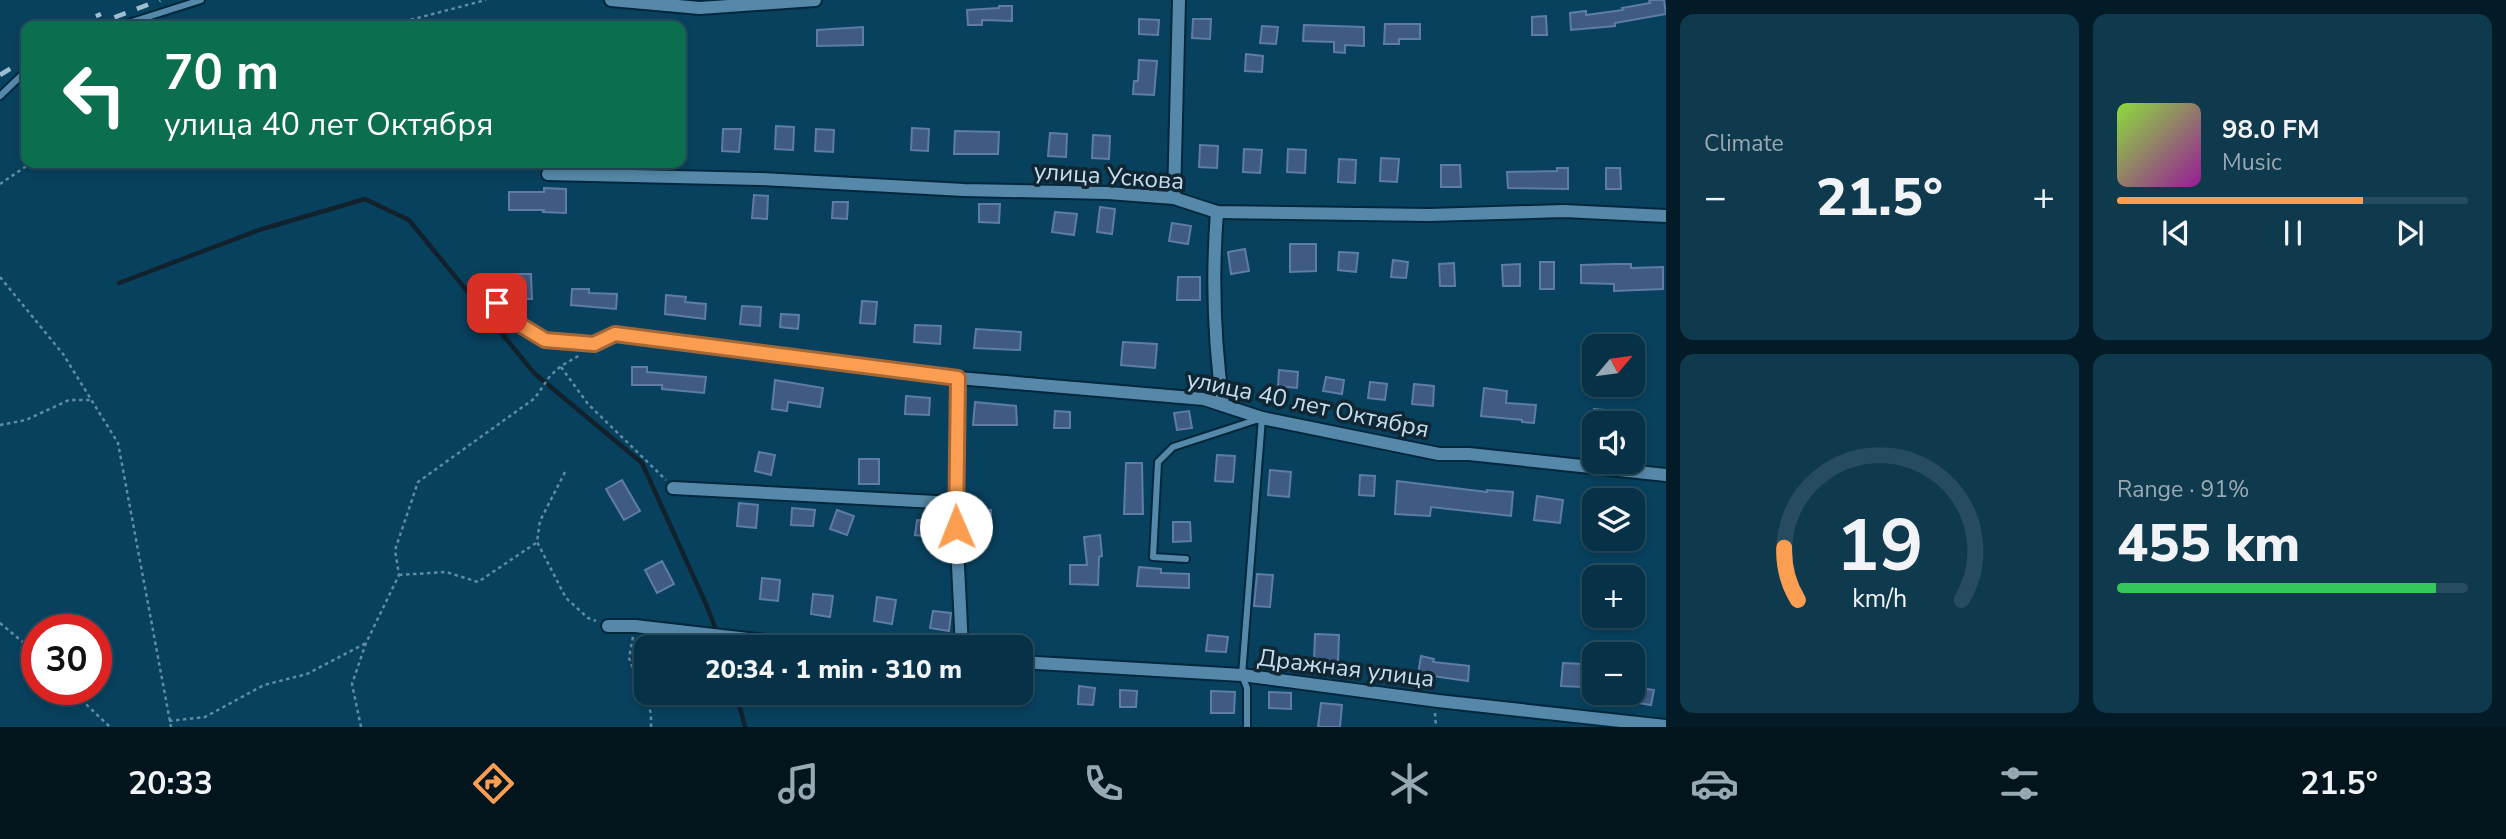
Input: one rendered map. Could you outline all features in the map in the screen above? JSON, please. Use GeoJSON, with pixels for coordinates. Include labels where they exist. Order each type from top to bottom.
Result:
{"type":"FeatureCollection","features":[{"type":"Feature","properties":{"kind":"street"},"geometry":{"type":"LineString","coordinates":[[611,0],[700,8],[815,0]]}},
{"type":"Feature","properties":{"kind":"street"},"geometry":{"type":"LineString","coordinates":[[1174,198],[1179,0]]}},
{"type":"Feature","properties":{"kind":"street","name":"улица Ускова"},"geometry":{"type":"LineString","coordinates":[[548,174],[760,179],[964,190],[1108,193],[1174,198],[1217,212],[1429,215],[1564,211],[1666,216]]}},
{"type":"Feature","properties":{"kind":"street"},"geometry":{"type":"LineString","coordinates":[[1217,212],[1213,266],[1218,373],[1223,405]]}},
{"type":"Feature","properties":{"kind":"street","name":"улица 40 лет Октября"},"geometry":{"type":"LineString","coordinates":[[497,303],[522,326],[545,340],[594,344],[615,334],[958,378],[1204,399],[1262,418],[1439,454],[1469,454],[1666,475]]}},
{"type":"Feature","properties":{"kind":"street"},"geometry":{"type":"LineString","coordinates":[[958,378],[955,503],[960,635]]}},
{"type":"Feature","properties":{"kind":"street"},"geometry":{"type":"LineString","coordinates":[[673,488],[955,503]]}},
{"type":"Feature","properties":{"kind":"street"},"geometry":{"type":"LineString","coordinates":[[608,626],[635,626],[713,635]]}},
{"type":"Feature","properties":{"kind":"street","name":"Дражная улица"},"geometry":{"type":"LineString","coordinates":[[1033,663],[1242,675],[1438,701],[1666,726]]}},
{"type":"Feature","properties":{"kind":"lane"},"geometry":{"type":"LineString","coordinates":[[135,21],[201,0]]}},
{"type":"Feature","properties":{"kind":"lane"},"geometry":{"type":"LineString","coordinates":[[0,96],[21,76]]}},
{"type":"Feature","properties":{"kind":"lane"},"geometry":{"type":"LineString","coordinates":[[1186,559],[1153,557],[1158,462],[1173,447],[1262,418],[1242,675],[1247,688],[1247,727]]}},
{"type":"Feature","properties":{"kind":"path"},"geometry":{"type":"LineString","coordinates":[[397,21],[486,0]]}},
{"type":"Feature","properties":{"kind":"path"},"geometry":{"type":"LineString","coordinates":[[0,184],[24,168]]}},
{"type":"Feature","properties":{"kind":"path"},"geometry":{"type":"LineString","coordinates":[[0,277],[63,354],[118,443],[170,727]]}},
{"type":"Feature","properties":{"kind":"path"},"geometry":{"type":"LineString","coordinates":[[0,283],[5,284]]}},
{"type":"Feature","properties":{"kind":"path"},"geometry":{"type":"LineString","coordinates":[[361,727],[352,684],[366,643],[399,575],[396,550],[418,482],[535,398],[550,376],[594,344]]}},
{"type":"Feature","properties":{"kind":"path"},"geometry":{"type":"LineString","coordinates":[[561,366],[588,404],[673,488]]}},
{"type":"Feature","properties":{"kind":"path"},"geometry":{"type":"LineString","coordinates":[[0,425],[26,420],[69,400],[91,400]]}},
{"type":"Feature","properties":{"kind":"path"},"geometry":{"type":"LineString","coordinates":[[565,472],[540,521],[537,542],[566,598],[588,618],[608,626]]}},
{"type":"Feature","properties":{"kind":"path"},"geometry":{"type":"LineString","coordinates":[[399,575],[446,572],[478,582],[537,542]]}},
{"type":"Feature","properties":{"kind":"path"},"geometry":{"type":"LineString","coordinates":[[0,623],[21,641]]}},
{"type":"Feature","properties":{"kind":"path"},"geometry":{"type":"LineString","coordinates":[[635,626],[629,658],[651,713],[650,727]]}},
{"type":"Feature","properties":{"kind":"path"},"geometry":{"type":"LineString","coordinates":[[169,721],[205,718],[264,685],[307,674],[366,643]]}},
{"type":"Feature","properties":{"kind":"path"},"geometry":{"type":"LineString","coordinates":[[87,705],[110,727]]}},
{"type":"Feature","properties":{"kind":"building"},"geometry":{"type":"Polygon","coordinates":[[[1649,0],[1664,0],[1666,14],[1615,23],[1615,26],[1571,30],[1570,13],[1586,11],[1586,15],[1623,10],[1622,8],[1650,3],[1649,0]]]}},
{"type":"Feature","properties":{"kind":"building"},"geometry":{"type":"Polygon","coordinates":[[[1012,6],[1012,21],[982,20],[982,25],[968,25],[967,10],[1012,6]]]}},
{"type":"Feature","properties":{"kind":"building"},"geometry":{"type":"Polygon","coordinates":[[[1546,16],[1547,35],[1532,35],[1532,17],[1546,16]]]}},
{"type":"Feature","properties":{"kind":"building"},"geometry":{"type":"Polygon","coordinates":[[[1139,19],[1159,20],[1158,35],[1139,34],[1139,19]]]}},
{"type":"Feature","properties":{"kind":"building"},"geometry":{"type":"Polygon","coordinates":[[[1193,19],[1211,19],[1210,39],[1192,38],[1193,19]]]}},
{"type":"Feature","properties":{"kind":"building"},"geometry":{"type":"Polygon","coordinates":[[[1385,24],[1420,24],[1420,39],[1399,39],[1399,44],[1384,44],[1385,24]]]}},
{"type":"Feature","properties":{"kind":"building"},"geometry":{"type":"Polygon","coordinates":[[[1304,25],[1364,27],[1364,46],[1345,45],[1345,53],[1334,52],[1334,42],[1303,41],[1304,25]]]}},
{"type":"Feature","properties":{"kind":"building"},"geometry":{"type":"Polygon","coordinates":[[[1262,26],[1278,27],[1276,44],[1260,43],[1262,26]]]}},
{"type":"Feature","properties":{"kind":"building"},"geometry":{"type":"Polygon","coordinates":[[[863,27],[863,45],[817,46],[817,30],[863,27]]]}},
{"type":"Feature","properties":{"kind":"building"},"geometry":{"type":"Polygon","coordinates":[[[1246,54],[1263,56],[1262,72],[1245,71],[1246,54]]]}},
{"type":"Feature","properties":{"kind":"building"},"geometry":{"type":"Polygon","coordinates":[[[1139,60],[1157,61],[1154,95],[1133,94],[1134,81],[1138,81],[1139,60]]]}},
{"type":"Feature","properties":{"kind":"building"},"geometry":{"type":"Polygon","coordinates":[[[776,126],[794,127],[793,150],[775,149],[776,126]]]}},
{"type":"Feature","properties":{"kind":"building"},"geometry":{"type":"Polygon","coordinates":[[[912,128],[929,129],[928,151],[911,150],[912,128]]]}},
{"type":"Feature","properties":{"kind":"building"},"geometry":{"type":"Polygon","coordinates":[[[723,129],[741,129],[739,152],[722,151],[723,129]]]}},
{"type":"Feature","properties":{"kind":"building"},"geometry":{"type":"Polygon","coordinates":[[[816,129],[834,130],[833,152],[815,151],[816,129]]]}},
{"type":"Feature","properties":{"kind":"building"},"geometry":{"type":"Polygon","coordinates":[[[955,131],[999,132],[998,154],[954,154],[955,131]]]}},
{"type":"Feature","properties":{"kind":"building"},"geometry":{"type":"Polygon","coordinates":[[[1050,133],[1067,134],[1066,157],[1048,156],[1050,133]]]}},
{"type":"Feature","properties":{"kind":"building"},"geometry":{"type":"Polygon","coordinates":[[[1093,135],[1110,136],[1109,159],[1092,158],[1093,135]]]}},
{"type":"Feature","properties":{"kind":"building"},"geometry":{"type":"Polygon","coordinates":[[[1200,145],[1218,146],[1217,168],[1199,167],[1200,145]]]}},
{"type":"Feature","properties":{"kind":"building"},"geometry":{"type":"Polygon","coordinates":[[[1244,149],[1262,150],[1260,173],[1243,172],[1244,149]]]}},
{"type":"Feature","properties":{"kind":"building"},"geometry":{"type":"Polygon","coordinates":[[[1288,149],[1306,150],[1305,173],[1287,172],[1288,149]]]}},
{"type":"Feature","properties":{"kind":"building"},"geometry":{"type":"Polygon","coordinates":[[[1381,158],[1399,159],[1397,182],[1380,181],[1381,158]]]}},
{"type":"Feature","properties":{"kind":"building"},"geometry":{"type":"Polygon","coordinates":[[[1339,159],[1356,160],[1355,183],[1338,182],[1339,159]]]}},
{"type":"Feature","properties":{"kind":"building"},"geometry":{"type":"Polygon","coordinates":[[[1441,165],[1460,165],[1461,187],[1441,187],[1441,165]]]}},
{"type":"Feature","properties":{"kind":"building"},"geometry":{"type":"Polygon","coordinates":[[[1557,168],[1568,168],[1568,189],[1508,188],[1507,172],[1557,171],[1557,168]]]}},
{"type":"Feature","properties":{"kind":"building"},"geometry":{"type":"Polygon","coordinates":[[[1606,168],[1620,168],[1621,189],[1606,189],[1606,168]]]}},
{"type":"Feature","properties":{"kind":"building"},"geometry":{"type":"Polygon","coordinates":[[[544,188],[566,189],[566,213],[509,210],[509,192],[544,192],[544,188]]]}},
{"type":"Feature","properties":{"kind":"building"},"geometry":{"type":"Polygon","coordinates":[[[754,195],[768,196],[767,219],[752,218],[754,195]]]}},
{"type":"Feature","properties":{"kind":"building"},"geometry":{"type":"Polygon","coordinates":[[[833,202],[848,202],[847,219],[832,218],[833,202]]]}},
{"type":"Feature","properties":{"kind":"building"},"geometry":{"type":"Polygon","coordinates":[[[979,204],[1000,204],[999,223],[979,222],[979,204]]]}},
{"type":"Feature","properties":{"kind":"building"},"geometry":{"type":"Polygon","coordinates":[[[1100,207],[1115,209],[1112,234],[1097,232],[1100,207]]]}},
{"type":"Feature","properties":{"kind":"building"},"geometry":{"type":"Polygon","coordinates":[[[1055,212],[1077,214],[1074,235],[1052,232],[1055,212]]]}},
{"type":"Feature","properties":{"kind":"building"},"geometry":{"type":"Polygon","coordinates":[[[1172,223],[1191,226],[1188,244],[1169,241],[1172,223]]]}},
{"type":"Feature","properties":{"kind":"building"},"geometry":{"type":"Polygon","coordinates":[[[1290,244],[1316,244],[1316,271],[1290,272],[1290,244]]]}},
{"type":"Feature","properties":{"kind":"building"},"geometry":{"type":"Polygon","coordinates":[[[1245,249],[1249,271],[1231,274],[1228,252],[1245,249]]]}},
{"type":"Feature","properties":{"kind":"building"},"geometry":{"type":"Polygon","coordinates":[[[1339,252],[1358,253],[1356,272],[1338,270],[1339,252]]]}},
{"type":"Feature","properties":{"kind":"building"},"geometry":{"type":"Polygon","coordinates":[[[1393,260],[1408,262],[1406,278],[1391,277],[1393,260]]]}},
{"type":"Feature","properties":{"kind":"building"},"geometry":{"type":"Polygon","coordinates":[[[1540,262],[1554,262],[1554,289],[1540,289],[1540,262]]]}},
{"type":"Feature","properties":{"kind":"building"},"geometry":{"type":"Polygon","coordinates":[[[1454,263],[1455,286],[1440,286],[1439,264],[1454,263]]]}},
{"type":"Feature","properties":{"kind":"building"},"geometry":{"type":"Polygon","coordinates":[[[1520,264],[1520,286],[1503,286],[1502,265],[1520,264]]]}},
{"type":"Feature","properties":{"kind":"building"},"geometry":{"type":"Polygon","coordinates":[[[1631,264],[1631,268],[1663,267],[1663,289],[1614,291],[1614,284],[1581,283],[1581,265],[1631,264]]]}},
{"type":"Feature","properties":{"kind":"building"},"geometry":{"type":"Polygon","coordinates":[[[514,274],[531,274],[532,299],[515,299],[514,274]]]}},
{"type":"Feature","properties":{"kind":"building"},"geometry":{"type":"Polygon","coordinates":[[[1178,277],[1200,277],[1200,300],[1177,300],[1178,277]]]}},
{"type":"Feature","properties":{"kind":"building"},"geometry":{"type":"Polygon","coordinates":[[[572,289],[617,294],[616,309],[571,305],[572,289]]]}},
{"type":"Feature","properties":{"kind":"building"},"geometry":{"type":"Polygon","coordinates":[[[666,295],[686,297],[685,302],[706,304],[705,319],[665,314],[666,295]]]}},
{"type":"Feature","properties":{"kind":"building"},"geometry":{"type":"Polygon","coordinates":[[[862,301],[877,302],[875,324],[860,323],[862,301]]]}},
{"type":"Feature","properties":{"kind":"building"},"geometry":{"type":"Polygon","coordinates":[[[742,306],[761,307],[760,326],[740,324],[742,306]]]}},
{"type":"Feature","properties":{"kind":"building"},"geometry":{"type":"Polygon","coordinates":[[[781,314],[799,315],[798,329],[780,327],[781,314]]]}},
{"type":"Feature","properties":{"kind":"building"},"geometry":{"type":"Polygon","coordinates":[[[915,325],[941,326],[940,344],[914,342],[915,325]]]}},
{"type":"Feature","properties":{"kind":"building"},"geometry":{"type":"Polygon","coordinates":[[[976,329],[1021,332],[1020,350],[974,348],[976,329]]]}},
{"type":"Feature","properties":{"kind":"building"},"geometry":{"type":"Polygon","coordinates":[[[1123,342],[1157,344],[1155,368],[1121,365],[1123,342]]]}},
{"type":"Feature","properties":{"kind":"building"},"geometry":{"type":"Polygon","coordinates":[[[632,367],[647,367],[647,372],[706,377],[704,393],[662,389],[662,385],[632,385],[632,367]]]}},
{"type":"Feature","properties":{"kind":"building"},"geometry":{"type":"Polygon","coordinates":[[[1279,370],[1298,372],[1297,388],[1278,386],[1279,370]]]}},
{"type":"Feature","properties":{"kind":"building"},"geometry":{"type":"Polygon","coordinates":[[[1326,377],[1344,380],[1342,394],[1323,391],[1326,377]]]}},
{"type":"Feature","properties":{"kind":"building"},"geometry":{"type":"Polygon","coordinates":[[[775,380],[823,388],[820,407],[788,402],[787,411],[772,409],[775,380]]]}},
{"type":"Feature","properties":{"kind":"building"},"geometry":{"type":"Polygon","coordinates":[[[1370,382],[1387,384],[1385,400],[1368,398],[1370,382]]]}},
{"type":"Feature","properties":{"kind":"building"},"geometry":{"type":"Polygon","coordinates":[[[1414,384],[1434,386],[1433,406],[1412,404],[1414,384]]]}},
{"type":"Feature","properties":{"kind":"building"},"geometry":{"type":"Polygon","coordinates":[[[1484,388],[1507,391],[1506,403],[1536,405],[1534,423],[1481,416],[1484,388]]]}},
{"type":"Feature","properties":{"kind":"building"},"geometry":{"type":"Polygon","coordinates":[[[906,396],[930,398],[929,415],[905,414],[906,396]]]}},
{"type":"Feature","properties":{"kind":"building"},"geometry":{"type":"Polygon","coordinates":[[[975,402],[1016,406],[1017,425],[973,425],[975,402]]]}},
{"type":"Feature","properties":{"kind":"building"},"geometry":{"type":"Polygon","coordinates":[[[1055,411],[1070,412],[1070,428],[1054,428],[1055,411]]]}},
{"type":"Feature","properties":{"kind":"building"},"geometry":{"type":"Polygon","coordinates":[[[1189,411],[1192,428],[1177,430],[1174,413],[1189,411]]]}},
{"type":"Feature","properties":{"kind":"building"},"geometry":{"type":"Polygon","coordinates":[[[759,452],[775,455],[771,475],[755,471],[759,452]]]}},
{"type":"Feature","properties":{"kind":"building"},"geometry":{"type":"Polygon","coordinates":[[[1217,455],[1235,456],[1233,482],[1215,481],[1217,455]]]}},
{"type":"Feature","properties":{"kind":"building"},"geometry":{"type":"Polygon","coordinates":[[[859,459],[879,459],[879,484],[859,484],[859,459]]]}},
{"type":"Feature","properties":{"kind":"building"},"geometry":{"type":"Polygon","coordinates":[[[1126,463],[1142,463],[1143,514],[1124,514],[1126,463]]]}},
{"type":"Feature","properties":{"kind":"building"},"geometry":{"type":"Polygon","coordinates":[[[1270,470],[1291,472],[1289,497],[1268,495],[1270,470]]]}},
{"type":"Feature","properties":{"kind":"building"},"geometry":{"type":"Polygon","coordinates":[[[1360,475],[1375,476],[1374,496],[1359,495],[1360,475]]]}},
{"type":"Feature","properties":{"kind":"building"},"geometry":{"type":"Polygon","coordinates":[[[622,480],[640,511],[624,520],[606,489],[622,480]]]}},
{"type":"Feature","properties":{"kind":"building"},"geometry":{"type":"Polygon","coordinates":[[[1397,481],[1487,492],[1513,492],[1511,516],[1431,507],[1430,516],[1395,514],[1397,481]]]}},
{"type":"Feature","properties":{"kind":"building"},"geometry":{"type":"Polygon","coordinates":[[[1537,496],[1563,500],[1560,523],[1534,520],[1537,496]]]}},
{"type":"Feature","properties":{"kind":"building"},"geometry":{"type":"Polygon","coordinates":[[[739,503],[758,505],[756,528],[737,526],[739,503]]]}},
{"type":"Feature","properties":{"kind":"building"},"geometry":{"type":"Polygon","coordinates":[[[792,508],[815,510],[813,526],[791,525],[792,508]]]}},
{"type":"Feature","properties":{"kind":"building"},"geometry":{"type":"Polygon","coordinates":[[[974,509],[991,510],[991,528],[973,528],[974,509]]]}},
{"type":"Feature","properties":{"kind":"building"},"geometry":{"type":"Polygon","coordinates":[[[837,510],[854,516],[847,535],[830,529],[837,510]]]}},
{"type":"Feature","properties":{"kind":"building"},"geometry":{"type":"Polygon","coordinates":[[[917,520],[936,522],[934,537],[915,535],[917,520]]]}},
{"type":"Feature","properties":{"kind":"building"},"geometry":{"type":"Polygon","coordinates":[[[1173,522],[1190,522],[1191,541],[1173,542],[1173,522]]]}},
{"type":"Feature","properties":{"kind":"building"},"geometry":{"type":"Polygon","coordinates":[[[1100,535],[1102,556],[1099,557],[1098,585],[1070,584],[1070,565],[1087,565],[1084,537],[1100,535]]]}},
{"type":"Feature","properties":{"kind":"building"},"geometry":{"type":"Polygon","coordinates":[[[662,561],[674,584],[657,593],[645,570],[662,561]]]}},
{"type":"Feature","properties":{"kind":"building"},"geometry":{"type":"Polygon","coordinates":[[[1139,567],[1161,569],[1161,573],[1189,574],[1189,588],[1137,586],[1139,567]]]}},
{"type":"Feature","properties":{"kind":"building"},"geometry":{"type":"Polygon","coordinates":[[[1257,574],[1273,575],[1270,607],[1254,606],[1257,574]]]}},
{"type":"Feature","properties":{"kind":"building"},"geometry":{"type":"Polygon","coordinates":[[[762,578],[780,580],[778,601],[760,599],[762,578]]]}},
{"type":"Feature","properties":{"kind":"building"},"geometry":{"type":"Polygon","coordinates":[[[813,594],[833,596],[830,617],[811,614],[813,594]]]}},
{"type":"Feature","properties":{"kind":"building"},"geometry":{"type":"Polygon","coordinates":[[[877,597],[896,600],[892,624],[874,621],[877,597]]]}},
{"type":"Feature","properties":{"kind":"building"},"geometry":{"type":"Polygon","coordinates":[[[933,611],[951,613],[949,631],[930,628],[933,611]]]}},
{"type":"Feature","properties":{"kind":"building"},"geometry":{"type":"Polygon","coordinates":[[[1315,634],[1339,635],[1338,661],[1314,660],[1315,634]]]}},
{"type":"Feature","properties":{"kind":"building"},"geometry":{"type":"Polygon","coordinates":[[[1208,635],[1228,637],[1226,652],[1206,651],[1208,635]]]}},
{"type":"Feature","properties":{"kind":"building"},"geometry":{"type":"Polygon","coordinates":[[[1421,656],[1434,659],[1433,662],[1469,666],[1468,681],[1418,674],[1421,656]]]}},
{"type":"Feature","properties":{"kind":"building"},"geometry":{"type":"Polygon","coordinates":[[[1563,663],[1582,664],[1582,687],[1561,686],[1563,663]]]}},
{"type":"Feature","properties":{"kind":"building"},"geometry":{"type":"Polygon","coordinates":[[[1079,686],[1095,688],[1093,705],[1078,704],[1079,686]]]}},
{"type":"Feature","properties":{"kind":"building"},"geometry":{"type":"Polygon","coordinates":[[[1645,689],[1654,690],[1651,705],[1645,704],[1645,689]]]}},
{"type":"Feature","properties":{"kind":"building"},"geometry":{"type":"Polygon","coordinates":[[[1120,690],[1137,691],[1136,707],[1120,707],[1120,690]]]}},
{"type":"Feature","properties":{"kind":"building"},"geometry":{"type":"Polygon","coordinates":[[[1211,691],[1235,692],[1234,713],[1211,713],[1211,691]]]}},
{"type":"Feature","properties":{"kind":"building"},"geometry":{"type":"Polygon","coordinates":[[[1269,692],[1291,693],[1291,709],[1269,708],[1269,692]]]}},
{"type":"Feature","properties":{"kind":"building"},"geometry":{"type":"Polygon","coordinates":[[[1321,703],[1342,705],[1340,727],[1318,727],[1321,703]]]}},
{"type":"Feature","properties":{"kind":"waterway"},"geometry":{"type":"LineString","coordinates":[[119,283],[259,230],[365,199],[409,220],[534,373],[642,463],[718,635]]}},
{"type":"Feature","properties":{"kind":"waterway"},"geometry":{"type":"LineString","coordinates":[[739,705],[745,727]]}},
{"type":"Feature","properties":{"kind":"railway"},"geometry":{"type":"LineString","coordinates":[[105,21],[160,0]]}},
{"type":"Feature","properties":{"kind":"railway"},"geometry":{"type":"LineString","coordinates":[[85,21],[101,14]]}},
{"type":"Feature","properties":{"kind":"railway"},"geometry":{"type":"LineString","coordinates":[[0,75],[21,62]]}},
{"type":"Feature","properties":{"kind":"route"},"geometry":{"type":"LineString","coordinates":[[497,303],[522,326],[545,340],[594,344],[615,334],[958,378],[956,527]]}}]}
